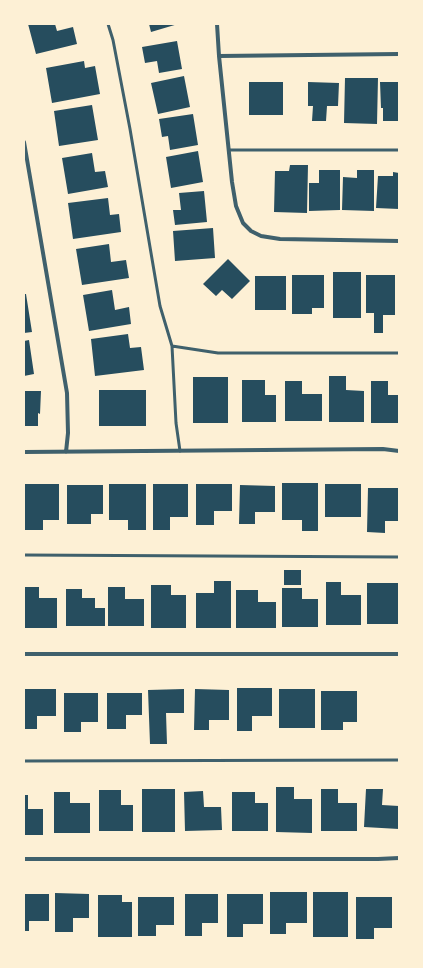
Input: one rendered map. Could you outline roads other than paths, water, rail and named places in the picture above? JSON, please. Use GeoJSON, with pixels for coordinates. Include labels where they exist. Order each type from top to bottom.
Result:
{"type":"FeatureCollection","features":[{"type":"Feature","properties":{"kind":"street"},"geometry":{"type":"LineString","coordinates":[[217,24],[232,182],[236,206],[243,223],[251,231],[261,236],[280,239],[399,241]]}},
{"type":"Feature","properties":{"kind":"street"},"geometry":{"type":"LineString","coordinates":[[219,56],[399,54]]}},
{"type":"Feature","properties":{"kind":"street"},"geometry":{"type":"LineString","coordinates":[[24,142],[67,393],[68,434],[66,452]]}},
{"type":"Feature","properties":{"kind":"street"},"geometry":{"type":"LineString","coordinates":[[24,452],[383,449],[399,451]]}},
{"type":"Feature","properties":{"kind":"street"},"geometry":{"type":"LineString","coordinates":[[24,654],[399,654]]}},
{"type":"Feature","properties":{"kind":"street"},"geometry":{"type":"LineString","coordinates":[[24,858],[399,858]]}},
{"type":"Feature","properties":{"kind":"lane"},"geometry":{"type":"LineString","coordinates":[[108,24],[113,40],[130,129],[160,306],[172,346],[176,423],[180,451]]}},
{"type":"Feature","properties":{"kind":"lane"},"geometry":{"type":"LineString","coordinates":[[229,150],[399,150]]}},
{"type":"Feature","properties":{"kind":"lane"},"geometry":{"type":"LineString","coordinates":[[172,346],[218,353],[399,353]]}},
{"type":"Feature","properties":{"kind":"lane"},"geometry":{"type":"LineString","coordinates":[[24,555],[399,557]]}},
{"type":"Feature","properties":{"kind":"lane"},"geometry":{"type":"LineString","coordinates":[[24,761],[399,760]]}}]}
